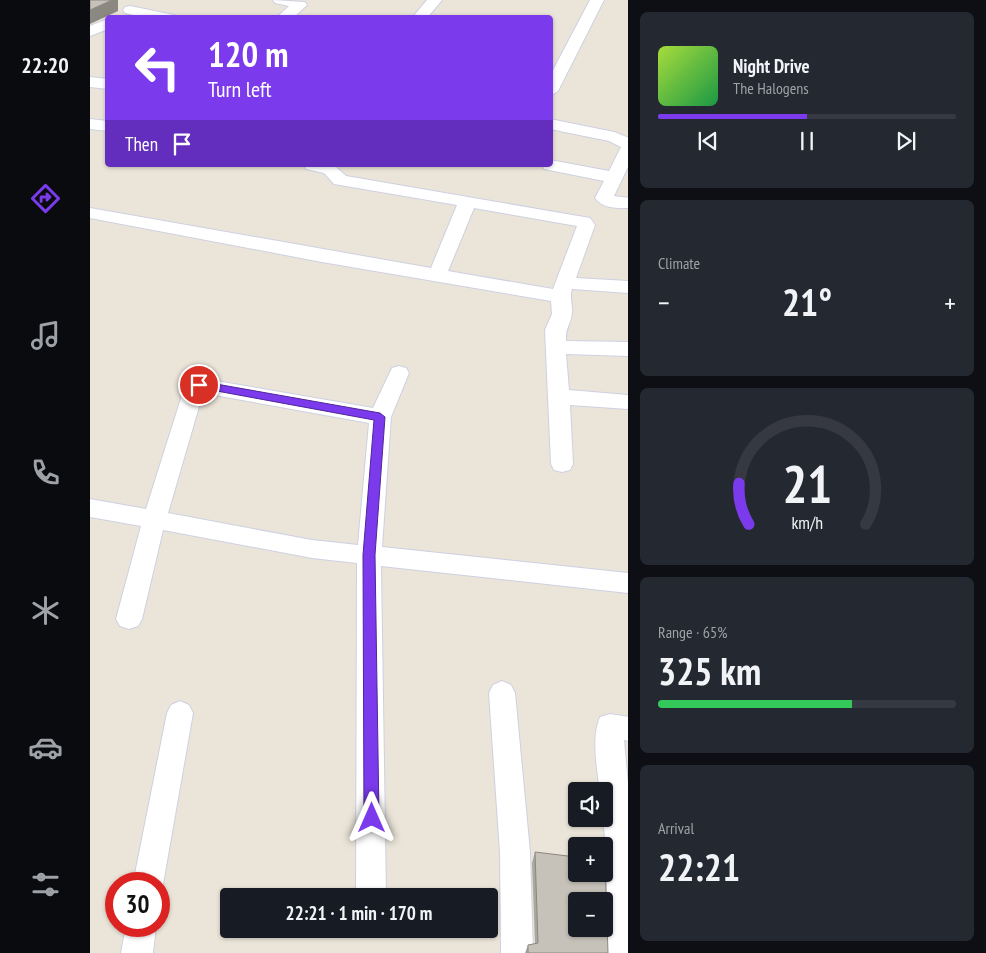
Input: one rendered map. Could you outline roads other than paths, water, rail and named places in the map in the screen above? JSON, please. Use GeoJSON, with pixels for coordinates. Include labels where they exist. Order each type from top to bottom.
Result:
{"type":"FeatureCollection","features":[{"type":"Feature","properties":{"kind":"street"},"geometry":{"type":"LineString","coordinates":[[122,15],[147,0]]}},
{"type":"Feature","properties":{"kind":"street"},"geometry":{"type":"LineString","coordinates":[[280,0],[300,5],[287,15]]}},
{"type":"Feature","properties":{"kind":"street"},"geometry":{"type":"LineString","coordinates":[[422,15],[435,0]]}},
{"type":"Feature","properties":{"kind":"street"},"geometry":{"type":"LineString","coordinates":[[553,85],[597,0]]}},
{"type":"Feature","properties":{"kind":"street"},"geometry":{"type":"LineString","coordinates":[[130,10],[154,15]]}},
{"type":"Feature","properties":{"kind":"street"},"geometry":{"type":"LineString","coordinates":[[90,32],[105,24]]}},
{"type":"Feature","properties":{"kind":"street"},"geometry":{"type":"LineString","coordinates":[[90,82],[105,84]]}},
{"type":"Feature","properties":{"kind":"street"},"geometry":{"type":"LineString","coordinates":[[90,124],[105,126]]}},
{"type":"Feature","properties":{"kind":"street"},"geometry":{"type":"LineString","coordinates":[[553,125],[614,137],[628,146],[612,177],[604,198],[606,201],[628,203]]}},
{"type":"Feature","properties":{"kind":"street"},"geometry":{"type":"LineString","coordinates":[[553,166],[612,177]]}},
{"type":"Feature","properties":{"kind":"street"},"geometry":{"type":"LineString","coordinates":[[321,167],[330,169],[340,180],[584,222],[586,225],[563,290],[562,314],[555,330],[562,464]]}},
{"type":"Feature","properties":{"kind":"street"},"geometry":{"type":"LineString","coordinates":[[437,276],[468,201]]}},
{"type":"Feature","properties":{"kind":"street"},"geometry":{"type":"LineString","coordinates":[[90,213],[437,276],[563,290],[628,287]]}},
{"type":"Feature","properties":{"kind":"street"},"geometry":{"type":"LineString","coordinates":[[556,347],[628,349]]}},
{"type":"Feature","properties":{"kind":"street"},"geometry":{"type":"LineString","coordinates":[[371,888],[369,555],[380,417],[399,373]]}},
{"type":"Feature","properties":{"kind":"street"},"geometry":{"type":"LineString","coordinates":[[129,619],[154,520],[194,389],[199,385],[380,417]]}},
{"type":"Feature","properties":{"kind":"street"},"geometry":{"type":"LineString","coordinates":[[558,397],[628,402]]}},
{"type":"Feature","properties":{"kind":"street"},"geometry":{"type":"LineString","coordinates":[[90,508],[312,549],[628,583]]}},
{"type":"Feature","properties":{"kind":"street"},"geometry":{"type":"LineString","coordinates":[[502,693],[515,852],[517,953]]}},
{"type":"Feature","properties":{"kind":"street"},"geometry":{"type":"LineString","coordinates":[[150,872],[180,713]]}},
{"type":"Feature","properties":{"kind":"street"},"geometry":{"type":"LineString","coordinates":[[622,953],[625,891],[611,769],[610,726],[628,729]]}},
{"type":"Feature","properties":{"kind":"street"},"geometry":{"type":"LineString","coordinates":[[137,953],[139,937]]}}]}
